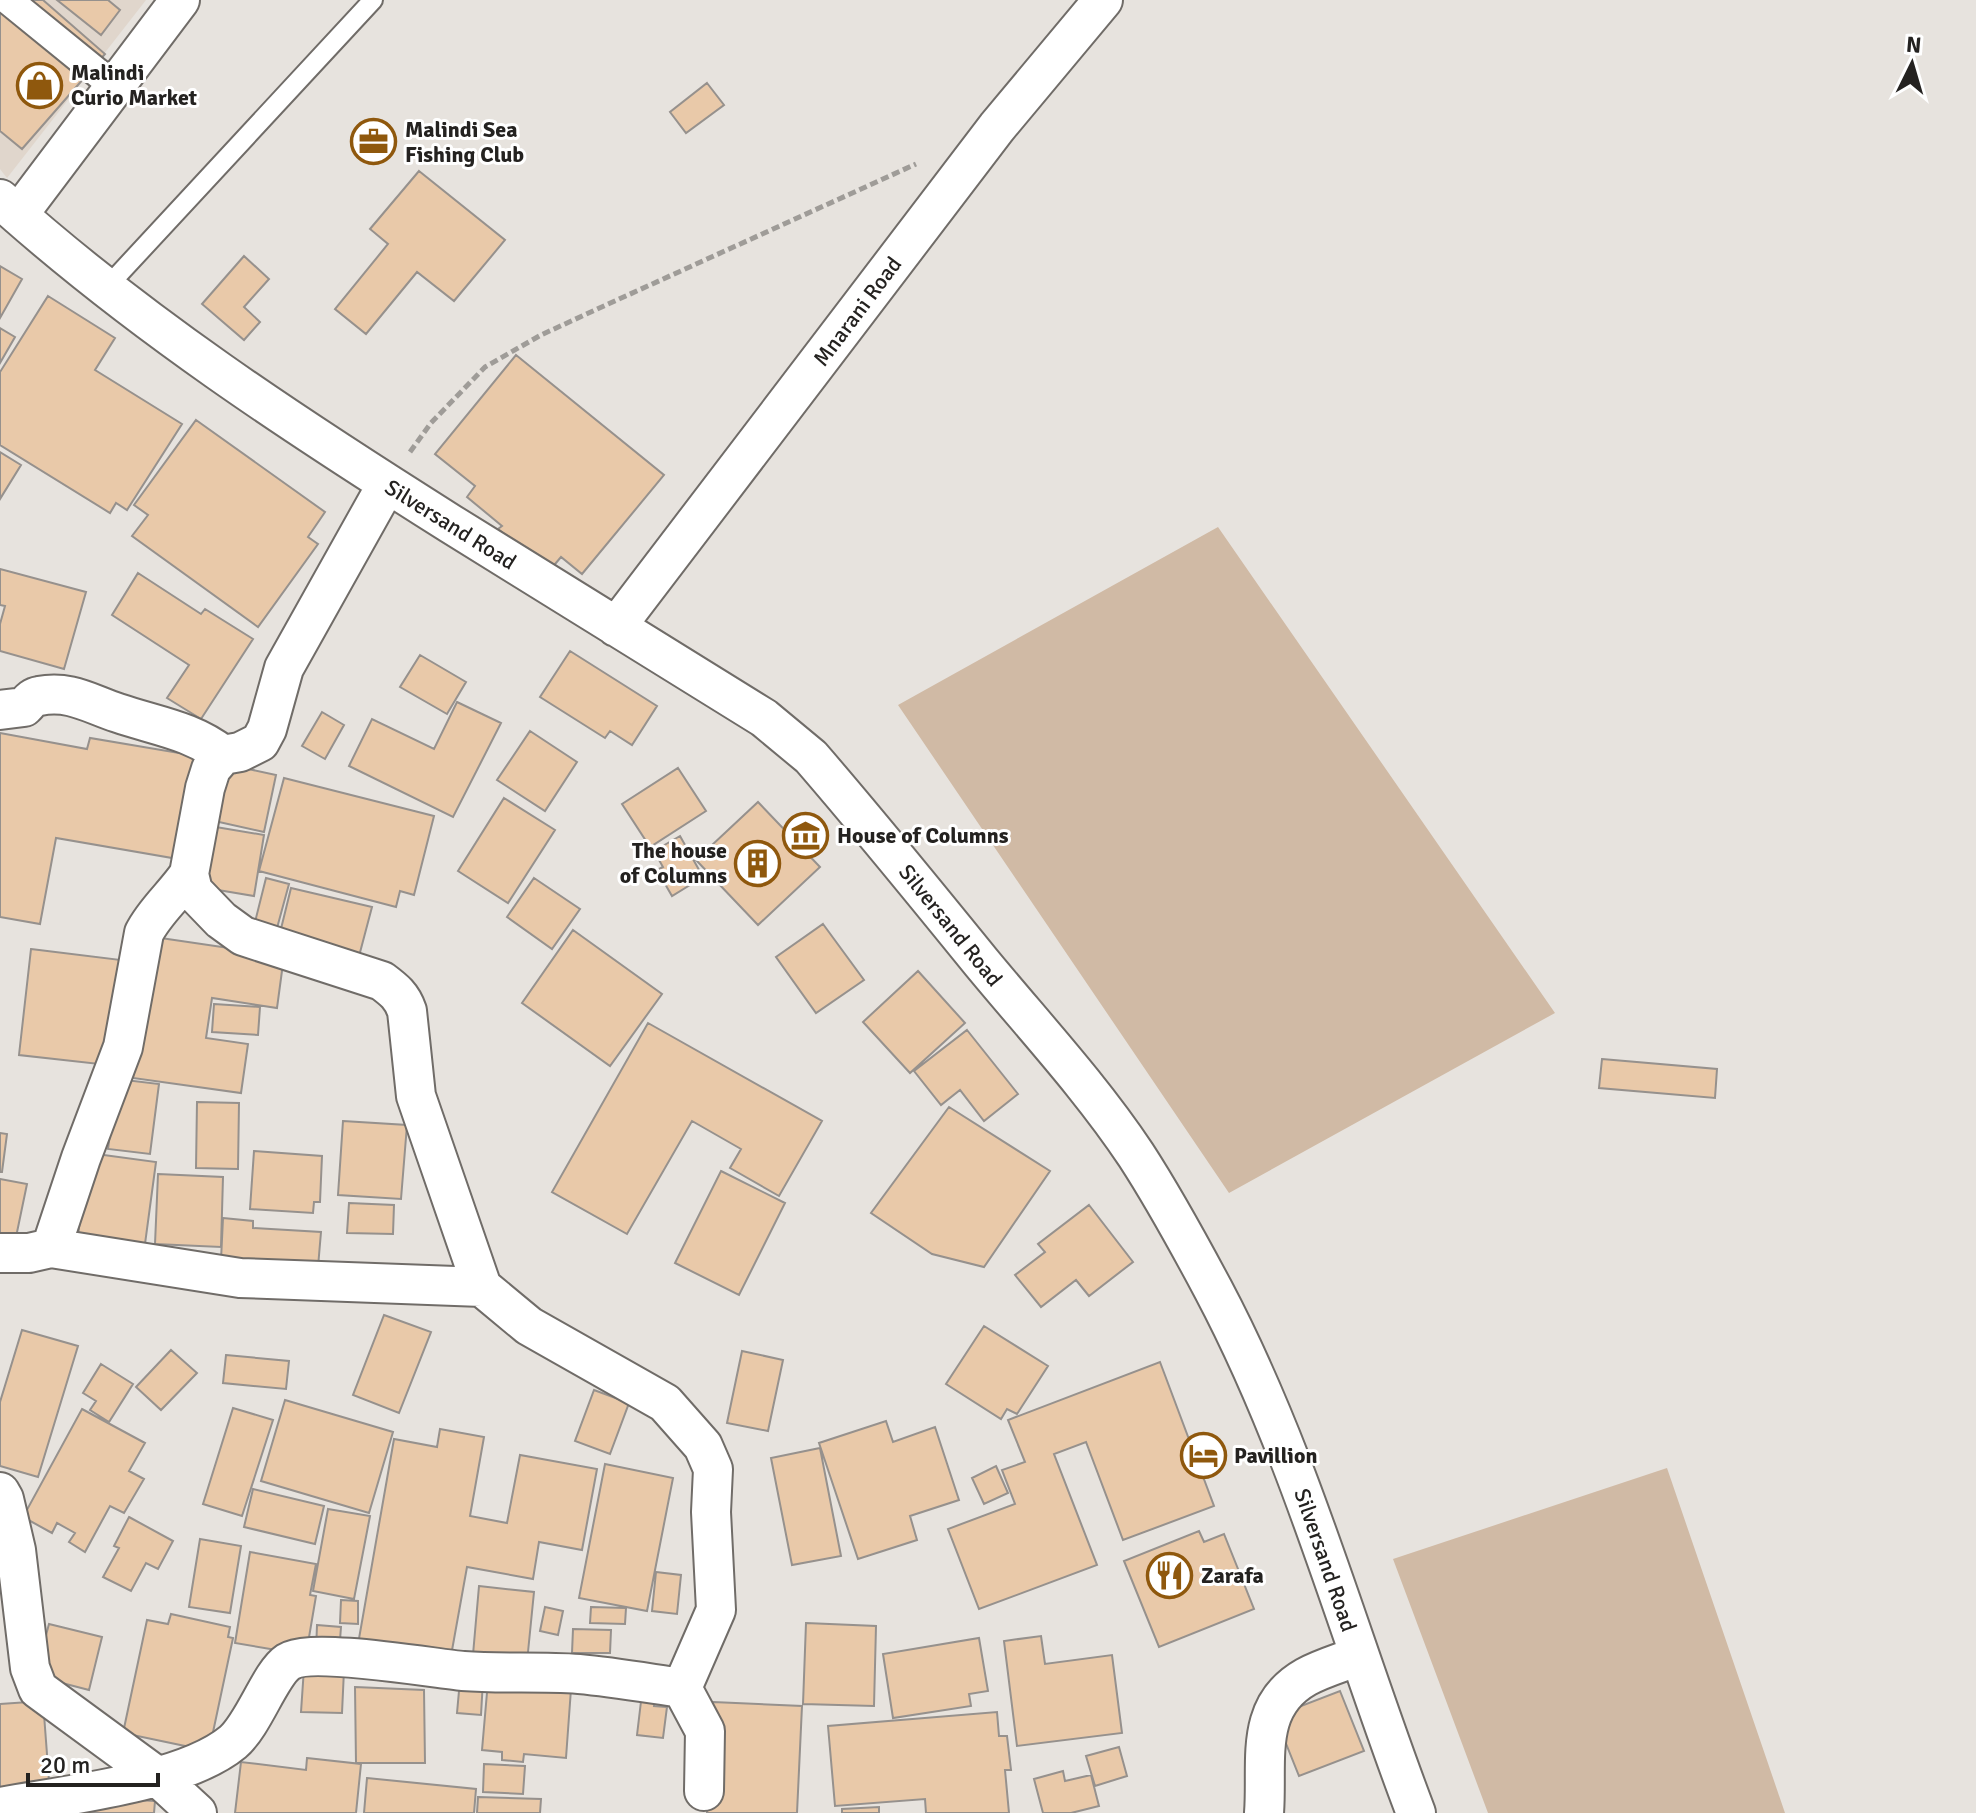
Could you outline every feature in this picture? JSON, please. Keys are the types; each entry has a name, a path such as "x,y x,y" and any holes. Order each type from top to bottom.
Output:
{"street":[{"path":"8,0 115,87"},
{"path":"9,207 115,87 180,0"},
{"name":"Mnarani Road","path":"616,627 997,127 1103,0"},
{"name":"Silversand Road","path":"9,207 106,288 242,390 387,484 764,718 811,757 1090,1092 1135,1155 1179,1228 1247,1358 1300,1484 1358,1656 1416,1813"},
{"path":"51,1248 123,1047 144,933 152,917 174,896 189,874 211,769 223,755 253,748 260,742 267,729 284,668 387,484"},
{"path":"0,710 24,707 32,698 39,696 77,697 113,712 182,731 223,755"},
{"path":"189,874 193,891 221,920 243,936 382,981 396,991 407,1011 416,1096 482,1287 529,1326 665,1403 703,1446 713,1469 711,1512 716,1610 682,1688"},
{"path":"0,1253 29,1253 51,1248 240,1278 482,1287"},
{"path":"0,1492 16,1550 32,1678 38,1689 158,1777 197,1813"},
{"path":"1264,1813 1265,1739 1272,1711 1284,1692 1307,1676 1358,1656"},
{"path":"0,1807 158,1777 214,1756 236,1740 275,1677 288,1662 315,1657 378,1660 463,1671 578,1674 682,1688"},
{"path":"682,1688 705,1731 704,1791"}],"lane":[{"path":"106,288 373,0"}],"path":[{"path":"387,484 431,423 485,367 541,335 924,160"}],"shaded area":[{"name":"Malindi Curio Market","path":"0,0 146,0 7,178 0,169"},
{"path":"1218,527 1555,1013 1229,1193 898,705"},
{"path":"1667,1468 1785,1813 1488,1813 1393,1559"}],"building":[{"name":"Malindi Curio Market","path":"0,0 43,0 105,54 22,149 0,131"},
{"path":"57,0 108,0 120,10 101,35"},
{"path":"707,83 724,105 686,133 670,112"},
{"path":"419,171 505,240 454,301 417,272 366,334 335,309 388,244 370,229"},
{"path":"244,256 269,279 244,307 260,322 244,340 202,304"},
{"path":"0,266 22,279 0,318"},
{"path":"48,296 115,338 95,370 182,424 127,510 116,503 110,513 0,445 0,372"},
{"path":"0,328 15,337 0,363"},
{"path":"516,355 664,475 582,574 561,557 550,570 498,529 502,526 467,497 475,486 435,454"},
{"path":"196,420 325,512 308,537 318,544 258,627 132,536 148,515 134,505"},
{"path":"0,452 21,465 0,499"},
{"path":"0,569 86,592 64,669 0,651 0,624 5,606 0,605"},
{"path":"138,573 201,614 205,609 253,639 201,719 167,698 189,665 112,615"},
{"path":"570,651 657,706 632,745 610,731 605,738 540,697"},
{"path":"420,655 466,682 447,714 400,687"},
{"path":"457,702 501,723 453,817 349,766 372,719 434,749"},
{"path":"322,712 344,725 325,759 302,746"},
{"path":"530,731 577,762 545,811 497,780"},
{"path":"0,733 87,749 90,738 197,756 178,859 56,838 40,924 0,917"},
{"path":"221,763 276,775 264,832 210,820"},
{"path":"678,768 706,811 650,847 622,804"},
{"path":"284,778 434,816 414,895 400,891 396,907 259,871"},
{"path":"504,798 555,830 508,903 458,871"},
{"name":"The house of Columns","path":"758,802 820,867 758,925 696,860"},
{"path":"204,825 264,835 254,896 194,886"},
{"path":"680,836 703,877 672,896 657,870 663,867 654,851"},
{"path":"266,878 289,884 274,939 252,934"},
{"path":"534,878 580,909 552,949 507,917"},
{"path":"291,888 372,907 358,960 278,941"},
{"path":"823,924 864,980 816,1013 776,957"},
{"path":"573,930 662,994 610,1066 522,1003"},
{"path":"154,937 284,956 277,1008 212,998 206,1038 248,1044 241,1093 133,1078"},
{"path":"31,949 121,960 108,1065 19,1055"},
{"path":"918,971 965,1023 910,1073 863,1022"},
{"path":"214,1004 260,1007 258,1035 212,1032"},
{"path":"648,1023 822,1121 779,1196 730,1168 741,1149 692,1121 627,1234 552,1192"},
{"path":"967,1030 1018,1094 984,1121 960,1090 941,1105 914,1071"},
{"path":"1602,1059 1717,1069 1715,1098 1599,1088"},
{"path":"117,1079 159,1084 150,1154 108,1149"},
{"path":"197,1102 239,1103 238,1169 196,1168"},
{"path":"949,1107 1050,1171 984,1267 932,1254 871,1213"},
{"path":"343,1121 407,1125 401,1199 338,1195"},
{"path":"0,1133 7,1134 2,1172 0,1172"},
{"path":"254,1151 322,1156 320,1202 314,1202 313,1213 250,1209"},
{"path":"89,1153 156,1162 145,1244 78,1235"},
{"path":"721,1171 785,1203 739,1295 675,1263"},
{"path":"158,1174 223,1177 221,1247 155,1244"},
{"path":"0,1179 27,1184 16,1237 0,1233"},
{"path":"349,1203 394,1205 393,1234 347,1233"},
{"path":"1089,1205 1133,1262 1089,1296 1076,1280 1041,1307 1015,1275 1045,1252 1038,1244"},
{"path":"223,1218 253,1221 253,1228 321,1232 318,1267 221,1260"},
{"path":"384,1315 431,1332 399,1413 353,1395"},
{"path":"984,1326 1048,1366 1017,1414 1007,1409 1001,1419 946,1384"},
{"path":"22,1330 78,1346 38,1477 0,1466 0,1402"},
{"path":"171,1350 197,1373 161,1410 136,1387"},
{"path":"742,1351 783,1360 768,1431 727,1423"},
{"path":"226,1355 289,1361 286,1389 223,1383"},
{"path":"1160,1362 1214,1506 1123,1540 1086,1442 1054,1454 1097,1565 979,1609 948,1529 1015,1504 1002,1470 1025,1462 1008,1420"},
{"path":"101,1364 133,1384 109,1422 90,1410 96,1401 83,1393"},
{"path":"594,1390 629,1403 610,1454 575,1441"},
{"path":"285,1400 393,1432 369,1513 261,1481"},
{"path":"233,1408 273,1420 242,1516 203,1504"},
{"path":"82,1409 145,1443 129,1471 144,1479 124,1513 110,1506 85,1552 69,1542 75,1533 57,1523 52,1533 23,1517"},
{"path":"886,1421 893,1442 935,1427 959,1500 910,1516 917,1540 858,1559 819,1443"},
{"path":"440,1429 484,1437 470,1516 507,1523 520,1455 597,1469 582,1550 539,1542 533,1579 467,1567 449,1667 357,1650 394,1439 437,1447"},
{"path":"820,1448 841,1556 792,1565 771,1458"},
{"path":"605,1464 673,1478 647,1611 579,1598"},
{"path":"996,1466 1008,1493 984,1504 972,1478"},
{"path":"253,1489 324,1506 315,1544 244,1527"},
{"path":"328,1509 370,1516 354,1599 313,1591"},
{"path":"129,1517 173,1541 158,1569 146,1563 131,1591 103,1577 119,1548 114,1546"},
{"path":"1199,1531 1204,1542 1224,1534 1254,1609 1159,1647 1124,1561"},
{"path":"200,1539 241,1546 230,1613 189,1607"},
{"path":"250,1552 316,1564 310,1595 316,1596 306,1655 235,1643"},
{"path":"656,1572 681,1575 677,1614 652,1611"},
{"path":"479,1586 534,1592 526,1672 472,1666"},
{"path":"341,1600 358,1601 358,1624 340,1623"},
{"path":"545,1607 563,1611 558,1635 540,1631"},
{"path":"591,1607 626,1608 625,1624 590,1623"},
{"path":"171,1614 230,1627 228,1637 233,1638 209,1751 123,1733 147,1620 168,1624"},
{"path":"806,1623 876,1626 874,1706 803,1704"},
{"path":"49,1624 102,1637 89,1690 35,1676"},
{"path":"317,1625 341,1627 339,1653 316,1652"},
{"path":"573,1629 611,1630 610,1653 572,1653"},
{"path":"1041,1636 1045,1664 1112,1655 1122,1733 1017,1746 1004,1641"},
{"path":"979,1638 988,1691 969,1694 971,1706 893,1718 883,1654"},
{"path":"304,1668 344,1670 342,1713 301,1712"},
{"path":"460,1680 483,1680 481,1715 457,1713"},
{"path":"488,1681 571,1689 566,1758 524,1754 523,1762 502,1760 502,1752 482,1750"},
{"path":"355,1687 424,1690 425,1763 356,1763"},
{"path":"1340,1691 1364,1751 1299,1776 1275,1716"},
{"path":"642,1693 655,1694 654,1706 667,1707 663,1738 637,1735"},
{"path":"43,1701 50,1794 0,1797 0,1704"},
{"path":"713,1702 802,1706 797,1813 707,1813"},
{"path":"997,1712 999,1736 1007,1736 1011,1770 1005,1770 1009,1813 926,1813 925,1799 835,1806 828,1726"},
{"path":"1119,1747 1127,1776 1095,1786 1086,1756"},
{"path":"307,1758 361,1764 356,1813 235,1813 241,1762 306,1770"},
{"path":"484,1764 525,1766 523,1794 483,1792"},
{"path":"1063,1771 1065,1781 1091,1775 1099,1806 1071,1813 1043,1813 1034,1779"},
{"path":"367,1778 476,1789 474,1813 364,1813"},
{"path":"67,1796 155,1801 154,1813 66,1813"},
{"path":"478,1797 541,1799 540,1813 477,1813"},
{"path":"879,1807 879,1813 842,1813 842,1809"}],"place":[{"name":"Malindi Curio Market","path":"40,85"},
{"name":"Malindi Sea Fishing Club","path":"374,142"},
{"name":"House of Columns","path":"806,835"},
{"name":"The house of Columns","path":"758,863"},
{"name":"Pavillion","path":"1203,1455"},
{"name":"Zarafa","path":"1170,1575"}]}
